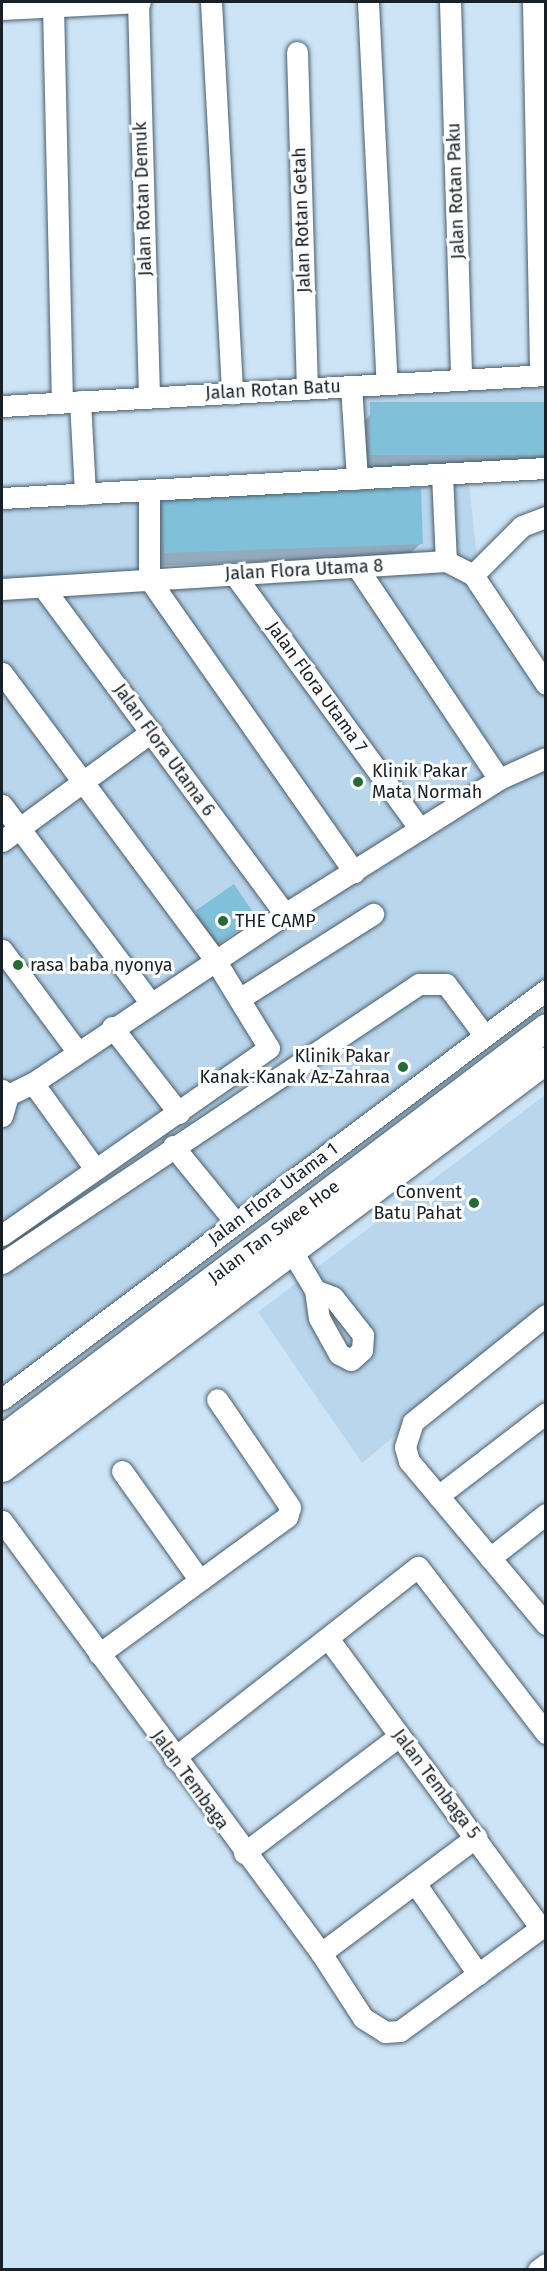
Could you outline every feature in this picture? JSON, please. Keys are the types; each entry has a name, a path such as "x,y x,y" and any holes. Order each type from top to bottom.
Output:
{"main road":[{"name":"Jalan Tan Swee Hoe","path":"2,1438 546,1027"},
{"name":"Jalan Tan Swee Hoe","path":"2,1468 546,1060"}],"street":[{"path":"2,9 139,2"},
{"name":"Jalan Rotan Demuk","path":"139,2 149,397"},
{"path":"211,2 232,393"},
{"path":"368,2 387,384"},
{"name":"Jalan Rotan Paku","path":"450,2 461,380"},
{"path":"533,2 543,375"},
{"path":"53,6 71,402 86,494"},
{"name":"Jalan Rotan Getah","path":"297,52 307,388"},
{"name":"Jalan Rotan Batu","path":"2,406 543,375"},
{"path":"351,386 357,479"},
{"path":"2,498 546,468"},
{"path":"441,474 446,561 473,575 546,684"},
{"path":"149,490 149,579 354,872"},
{"path":"473,575 522,526 546,517"},
{"name":"Jalan Flora Utama 8","path":"2,589 446,561"},
{"path":"357,567 499,779"},
{"name":"Jalan Flora Utama 7","path":"234,574 420,829"},
{"name":"Jalan Flora Utama 6","path":"43,586 285,914"},
{"path":"2,673 84,778 215,960 268,1050 2,1234"},
{"path":"2,841 84,778 151,732"},
{"path":"2,1116 5,1093 33,1083 150,1002 499,779 546,758"},
{"path":"2,805 150,1002"},
{"path":"239,999 373,914"},
{"path":"2,950 77,1051"},
{"path":"2,1263 173,1146 419,984 446,984 484,1035"},
{"name":"Jalan Flora Utama 1","path":"2,1398 546,990"},
{"path":"112,1027 179,1113"},
{"path":"33,1083 95,1169"},
{"path":"173,1146 236,1222"},
{"path":"291,1250 315,1290"},
{"path":"546,1315 413,1422 405,1447 409,1461 546,1624"},
{"path":"99,1654 198,1578 284,1522 290,1507 217,1400"},
{"path":"438,1496 546,1413"},
{"path":"122,1470 198,1578"},
{"path":"490,1558 546,1514"},
{"name":"Jalan Tembaga","path":"2,1521 244,1853 321,1953 363,2018 385,2032 406,2027 478,1974"},
{"path":"174,1758 330,1641 420,1568 546,1733"},
{"name":"Jalan Tembaga 5","path":"330,1641 543,1926"},
{"path":"244,1853 399,1736"},
{"path":"321,1953 476,1837"},
{"path":"415,1883 478,1974 543,1926"},
{"path":"538,2270 546,2264"}],"shaded area":[{"path":"357,384 545,384 545,468 357,468"},
{"path":"468,474 478,568 545,671 545,1023 2,1431 2,502"},
{"name":"Convent Batu Pahat","path":"545,1095 545,1311 362,1463 258,1312"}],"building":[{"path":"370,402 546,402 546,455 370,455"},
{"path":"421,488 423,544 164,553 162,497"},
{"name":"THE CAMP","path":"234,884 253,912 252,921 218,943 195,911"}],"place":[{"name":"Klinik Pakar Mata Normah","path":"358,782"},
{"name":"THE CAMP","path":"223,921"},
{"name":"rasa baba nyonya","path":"18,965"},
{"name":"Klinik Pakar Kanak-Kanak Az-Zahraa","path":"403,1067"},
{"name":"Convent Batu Pahat","path":"474,1203"}]}
